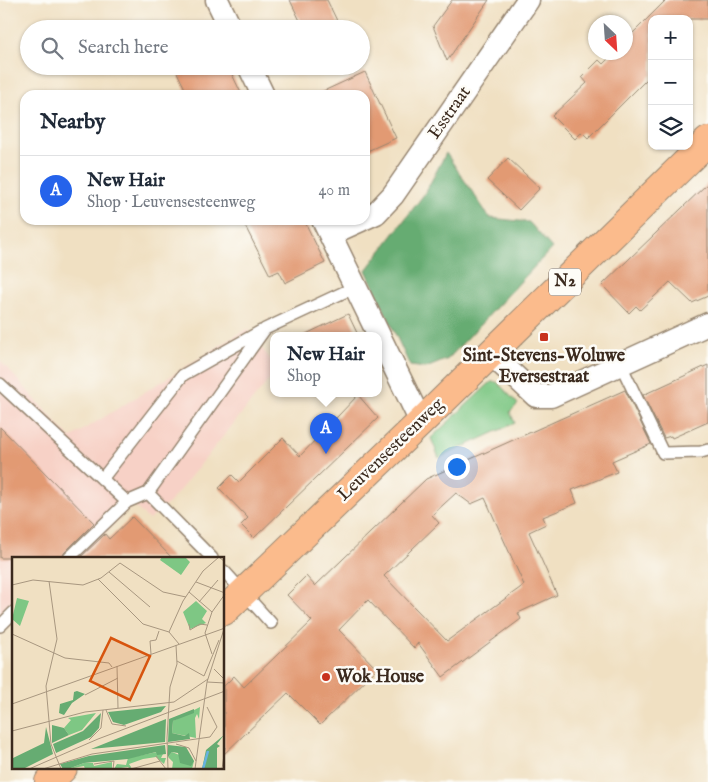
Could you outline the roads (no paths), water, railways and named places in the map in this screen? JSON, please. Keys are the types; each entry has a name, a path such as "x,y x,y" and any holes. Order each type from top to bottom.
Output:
{"main road":[{"name":"Leuvensesteenweg","path":"225,610 491,354 708,140"},
{"path":"49,782 61,770"}],"street":[{"path":"217,0 227,20"},
{"name":"Esstraat","path":"370,216 376,213 393,195 528,0"},
{"path":"253,75 261,90"},
{"path":"326,227 377,332"},
{"path":"491,354 536,396 551,396 708,324"},
{"path":"382,342 421,422"}],"lane":[{"path":"102,479 183,375 265,329 355,287"},
{"path":"70,557 127,502 148,494 265,329"},
{"path":"620,363 663,453 701,452 708,450"},
{"path":"0,385 127,502"},
{"path":"148,494 211,557"},
{"path":"225,572 270,623"},
{"path":"0,626 12,614"}],"place":[{"name":"Sint-Stevens-Woluwe Eversestraat","path":"544,337"},
{"name":"New Hair","path":"326,454"},
{"name":"Wok House","path":"326,677"}]}
